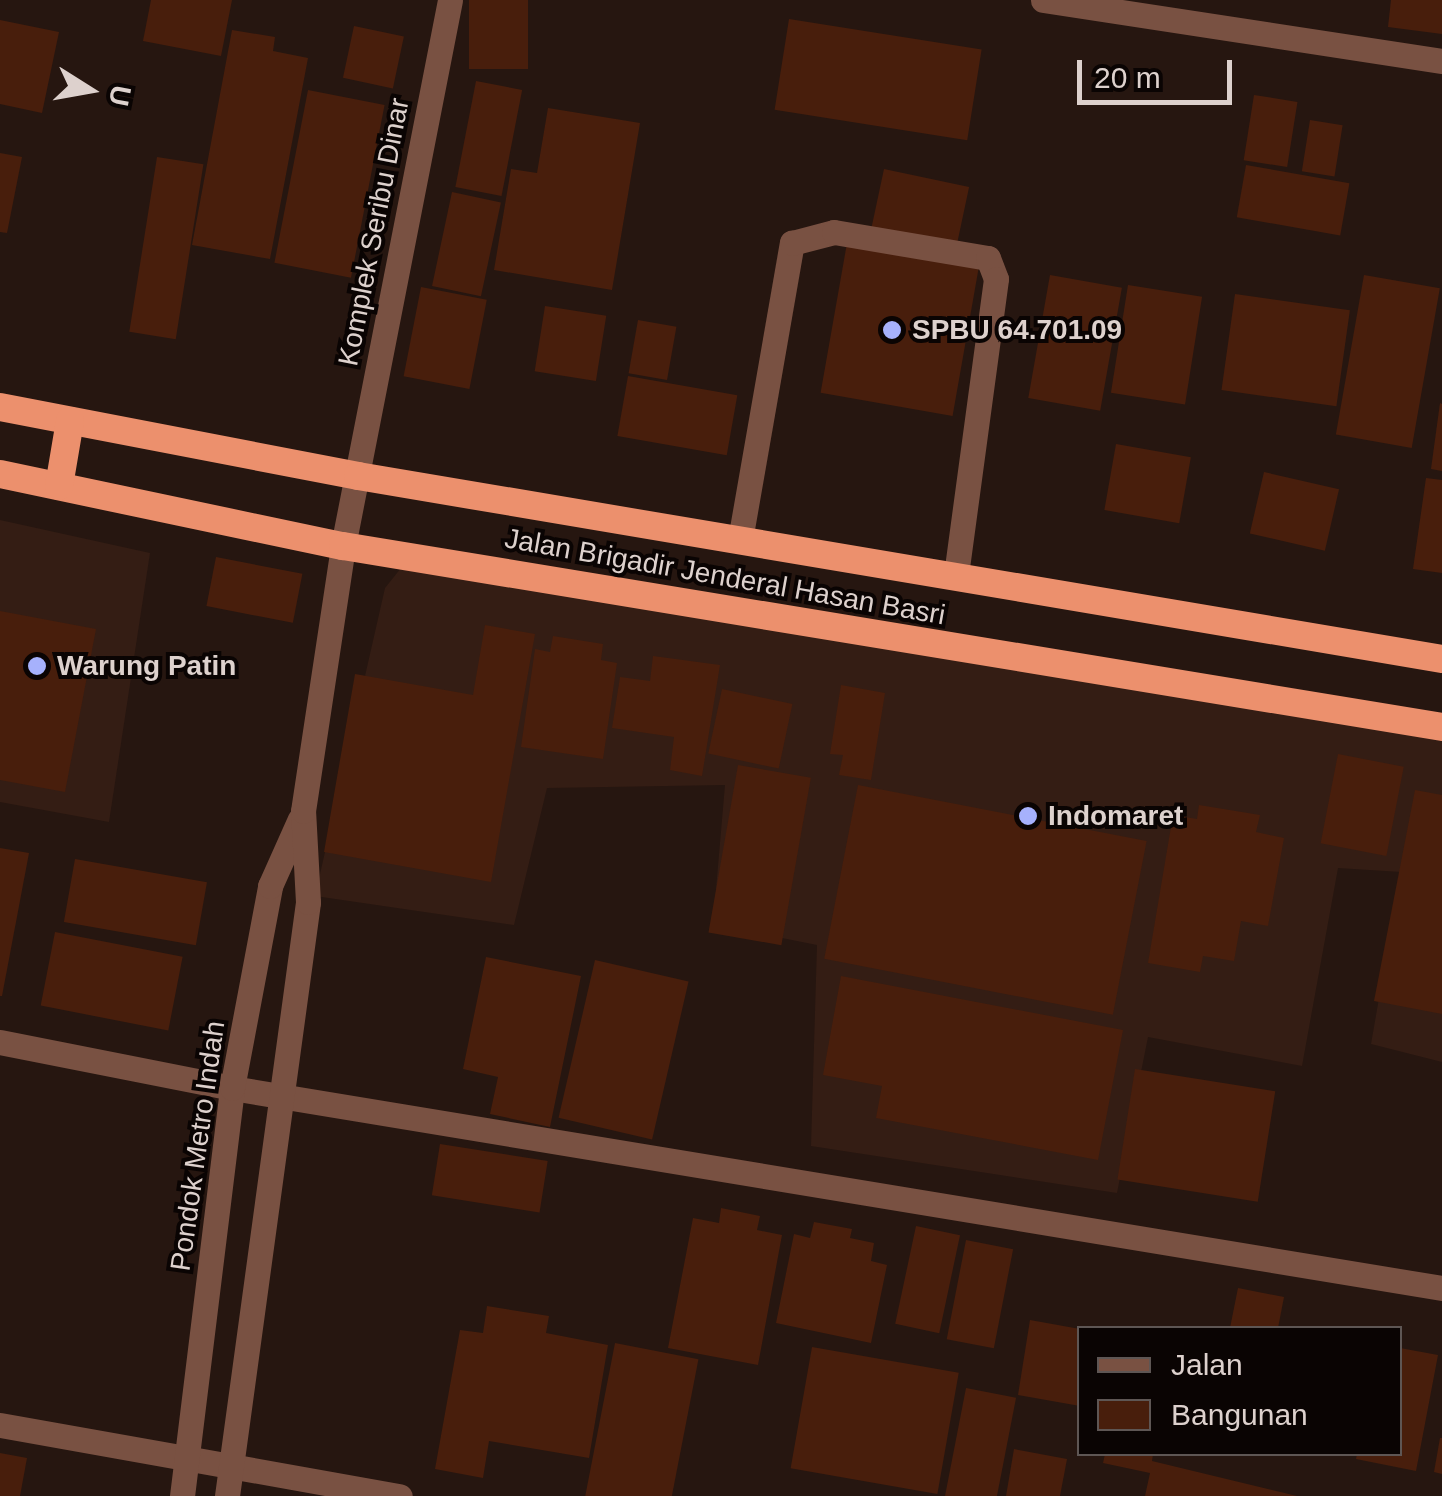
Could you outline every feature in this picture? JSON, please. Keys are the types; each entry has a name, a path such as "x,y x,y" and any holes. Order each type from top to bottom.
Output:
{"highway":[{"name":"Jalan Brigadir Jenderal Hasan Basri","path":"0,407 358,476 1442,659"},
{"path":"60,486 70,420"},
{"name":"Jalan Brigadir Jenderal Hasan Basri","path":"0,474 343,546 1442,727"}],"street":[{"name":"Komplek Seribu Dinar","path":"343,546 450,0"},
{"path":"1043,0 1442,61"},
{"path":"740,540 792,243 834,232 988,258 996,279 956,575"},
{"name":"Pondok Metro Indah","path":"227,1496 278,1093 308,902 303,812 343,546"},
{"name":"Pondok Metro Indah","path":"182,1496 190,1463 232,1088 270,886 303,812"},
{"path":"0,1042 232,1088 1442,1288"},
{"path":"0,1425 190,1463 400,1496"}],"shaded area":[{"path":"0,520 150,553 109,822 0,802"},
{"path":"409,558 1442,741 1442,1062 1371,1044 1401,872 1338,868 1302,1066 1148,1037 1117,1193 811,1146 817,945 713,924 725,785 547,788 514,925 315,896 385,588"}],"building":[{"path":"151,0 232,0 221,56 143,41"},
{"path":"469,0 528,0 528,69 469,69"},
{"path":"1391,0 1442,0 1442,34 1388,27"},
{"path":"789,19 982,50 967,140 775,110"},
{"path":"0,20 59,32 42,113 0,104"},
{"path":"354,26 404,37 393,88 343,78"},
{"path":"232,30 275,37 273,51 308,58 270,259 192,245"},
{"path":"476,81 522,90 502,196 455,187"},
{"path":"308,90 385,105 351,278 274,263"},
{"path":"1254,95 1297,102 1287,167 1244,160"},
{"path":"548,108 640,123 612,290 494,270 511,169 537,173"},
{"path":"1310,120 1343,125 1334,177 1302,171"},
{"path":"0,153 22,157 7,233 0,232"},
{"path":"157,157 203,164 176,339 129,332"},
{"path":"1246,165 1349,183 1340,235 1237,217"},
{"path":"884,169 969,187 956,249 871,231"},
{"path":"452,192 501,202 481,296 432,286"},
{"path":"847,243 979,266 953,416 821,393"},
{"path":"1050,275 1122,288 1100,411 1028,398"},
{"path":"1364,275 1440,288 1412,448 1336,435"},
{"path":"1128,285 1202,297 1185,404 1111,393"},
{"path":"421,287 487,300 469,389 404,376"},
{"path":"1235,294 1350,310 1336,406 1222,390"},
{"path":"545,306 606,316 596,381 535,371"},
{"path":"638,320 676,327 667,380 629,373"},
{"path":"628,376 737,395 727,455 617,436"},
{"path":"1442,404 1442,471 1431,469"},
{"path":"1116,444 1191,457 1179,523 1104,510"},
{"path":"1264,472 1339,489 1325,551 1250,533"},
{"path":"1426,478 1442,480 1442,573 1413,569"},
{"path":"216,557 302,574 293,623 206,606"},
{"path":"0,611 96,629 65,792 0,780"},
{"path":"485,625 535,634 491,882 324,852 355,674 473,695"},
{"path":"553,636 603,644 601,660 617,663 603,759 521,747 535,649 550,652"},
{"path":"653,656 720,665 702,776 670,770 674,737 612,728 620,677 650,681"},
{"path":"841,685 885,693 871,780 839,775 843,755 830,754"},
{"path":"722,689 792,704 779,769 708,754"},
{"path":"1338,754 1404,767 1386,856 1321,843"},
{"path":"738,765 811,778 781,945 708,932"},
{"path":"858,785 1147,841 1113,1015 824,959"},
{"path":"1415,790 1442,795 1442,1014 1374,1001"},
{"path":"1199,805 1260,815 1256,832 1284,838 1268,926 1241,921 1234,961 1203,956 1200,972 1148,963 1173,815 1197,819"},
{"path":"0,848 29,853 2,996 0,996"},
{"path":"75,859 207,882 196,945 64,922"},
{"path":"55,932 183,957 168,1030 41,1006"},
{"path":"486,957 581,976 550,1127 490,1114 498,1077 463,1069"},
{"path":"595,960 689,982 652,1139 559,1118"},
{"path":"841,976 1123,1030 1098,1160 876,1118 882,1086 823,1075"},
{"path":"1135,1069 1275,1091 1258,1202 1117,1180"},
{"path":"440,1144 548,1161 540,1212 432,1195"},
{"path":"721,1208 760,1216 757,1230 782,1235 758,1365 668,1348 693,1218 719,1223"},
{"path":"814,1222 852,1229 850,1238 874,1243 871,1261 887,1265 871,1343 776,1323 794,1234 810,1238"},
{"path":"916,1226 960,1235 939,1333 895,1324"},
{"path":"966,1240 1013,1249 994,1348 947,1339"},
{"path":"1238,1288 1284,1297 1278,1326 1230,1326"},
{"path":"487,1306 549,1316 546,1333 608,1345 589,1458 489,1441 483,1478 435,1469 460,1330 483,1333"},
{"path":"1030,1320 1077,1328 1077,1405 1018,1395"},
{"path":"615,1343 698,1359 672,1496 585,1496"},
{"path":"812,1347 959,1373 937,1494 791,1468"},
{"path":"1402,1348 1438,1355 1416,1471 1356,1459 1402,1456"},
{"path":"966,1388 1016,1398 997,1496 945,1496"},
{"path":"1442,1438 1442,1474 1434,1472"},
{"path":"1014,1449 1067,1459 1060,1496 1006,1496"},
{"path":"0,1453 27,1458 20,1496 0,1496"},
{"path":"1105,1456 1153,1456 1152,1461 1297,1496 1145,1496 1150,1473 1103,1463"}],"place":[{"name":"SPBU 64.701.09","path":"892,330"},
{"name":"Warung Patin","path":"37,666"},
{"name":"Indomaret","path":"1028,816"}]}
